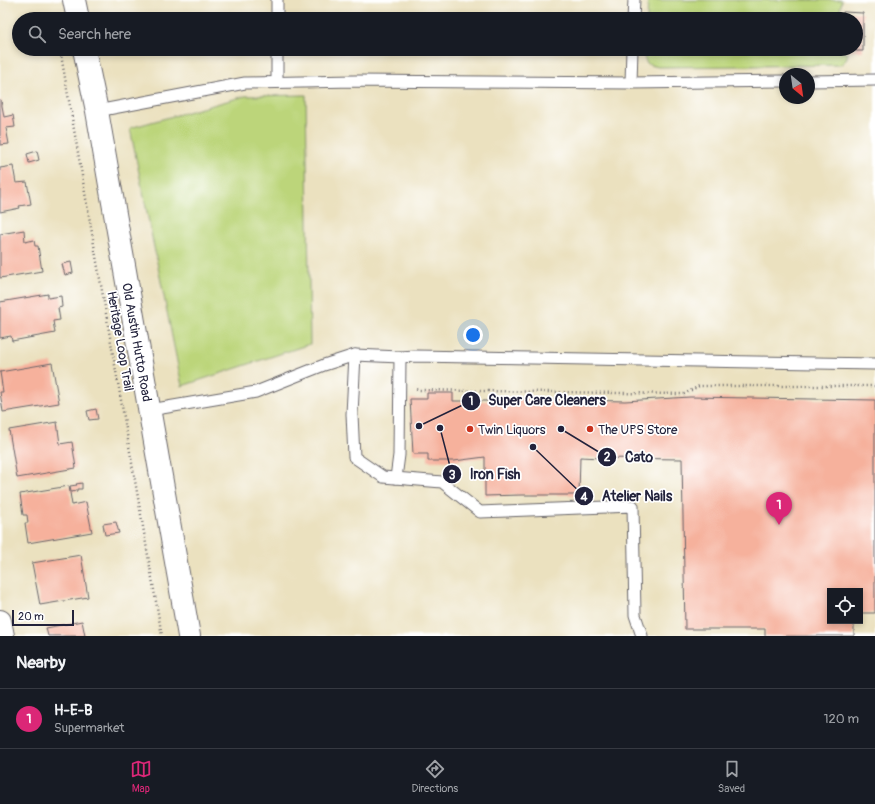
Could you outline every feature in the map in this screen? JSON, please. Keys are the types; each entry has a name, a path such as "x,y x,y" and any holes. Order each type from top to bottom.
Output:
{"street":[{"path":"74,0 77,12"},
{"name":"Old Austin Hutto Road","path":"85,56 97,111 189,636"},
{"path":"0,621 2,636"}],"lane":[{"path":"277,0 277,12"},
{"path":"633,12 634,0"},
{"path":"277,56 277,82"},
{"path":"631,83 632,56"},
{"path":"815,81 875,80"},
{"path":"97,111 245,83 363,81 631,83 779,81"},
{"path":"150,410 256,392 324,365 355,355 400,357 422,356 875,364"},
{"path":"355,355 352,414 354,457 383,477 442,482 480,512 633,506 635,615 642,636"},
{"path":"396,478 399,455 400,357"}],"path":[{"name":"Heritage Loop Trail","path":"61,56 162,636"},
{"path":"412,385 418,390 684,394 699,386 875,386"}],"green space":[{"path":"648,0 842,0 840,12 647,12"},
{"path":"847,56 846,60 840,65 658,67 647,64 644,57"},
{"path":"306,95 310,344 182,386 130,128 245,96"}],"building":[{"path":"0,100 4,117 13,115 15,127 6,128 9,144 0,145"},
{"path":"37,151 39,160 29,163 27,154"},
{"path":"13,166 16,183 27,182 31,204 0,212 0,168"},
{"path":"24,230 25,242 34,240 35,246 38,246 42,271 0,278 0,234"},
{"path":"71,262 73,273 65,275 62,264"},
{"path":"48,294 48,298 61,296 62,307 58,308 60,320 53,321 55,333 12,341 11,336 0,338 0,302"},
{"path":"52,363 59,403 3,412 0,392 3,392 0,372"},
{"path":"427,393 453,393 453,401 510,401 510,399 523,399 625,401 690,397 875,400 875,613 863,613 863,588 827,588 827,624 854,624 854,636 765,636 765,629 685,629 682,459 580,457 579,495 485,496 485,457 454,461 428,461 428,454 413,454 410,399 427,399"},
{"path":"96,409 98,419 89,420 87,411"},
{"path":"57,422 60,444 72,442 76,468 17,478 9,430"},
{"path":"82,483 82,489 77,489 77,491 71,492 70,486"},
{"path":"69,486 72,505 86,502 92,532 28,543 25,523 28,523 27,515 23,515 20,494"},
{"path":"116,522 119,533 105,535 103,524"},
{"path":"81,555 88,597 40,605 32,563"},
{"path":"82,621 85,636 48,636 46,628"}],"place":[{"name":"Super Care Cleaners","path":"419,426"},
{"name":"Iron Fish","path":"440,428"},
{"name":"Twin Liquors","path":"470,429"},
{"name":"Cato","path":"561,429"},
{"name":"The UPS Store","path":"590,429"},
{"name":"Atelier Nails","path":"533,447"},
{"name":"H-E-B","path":"779,525"}]}
